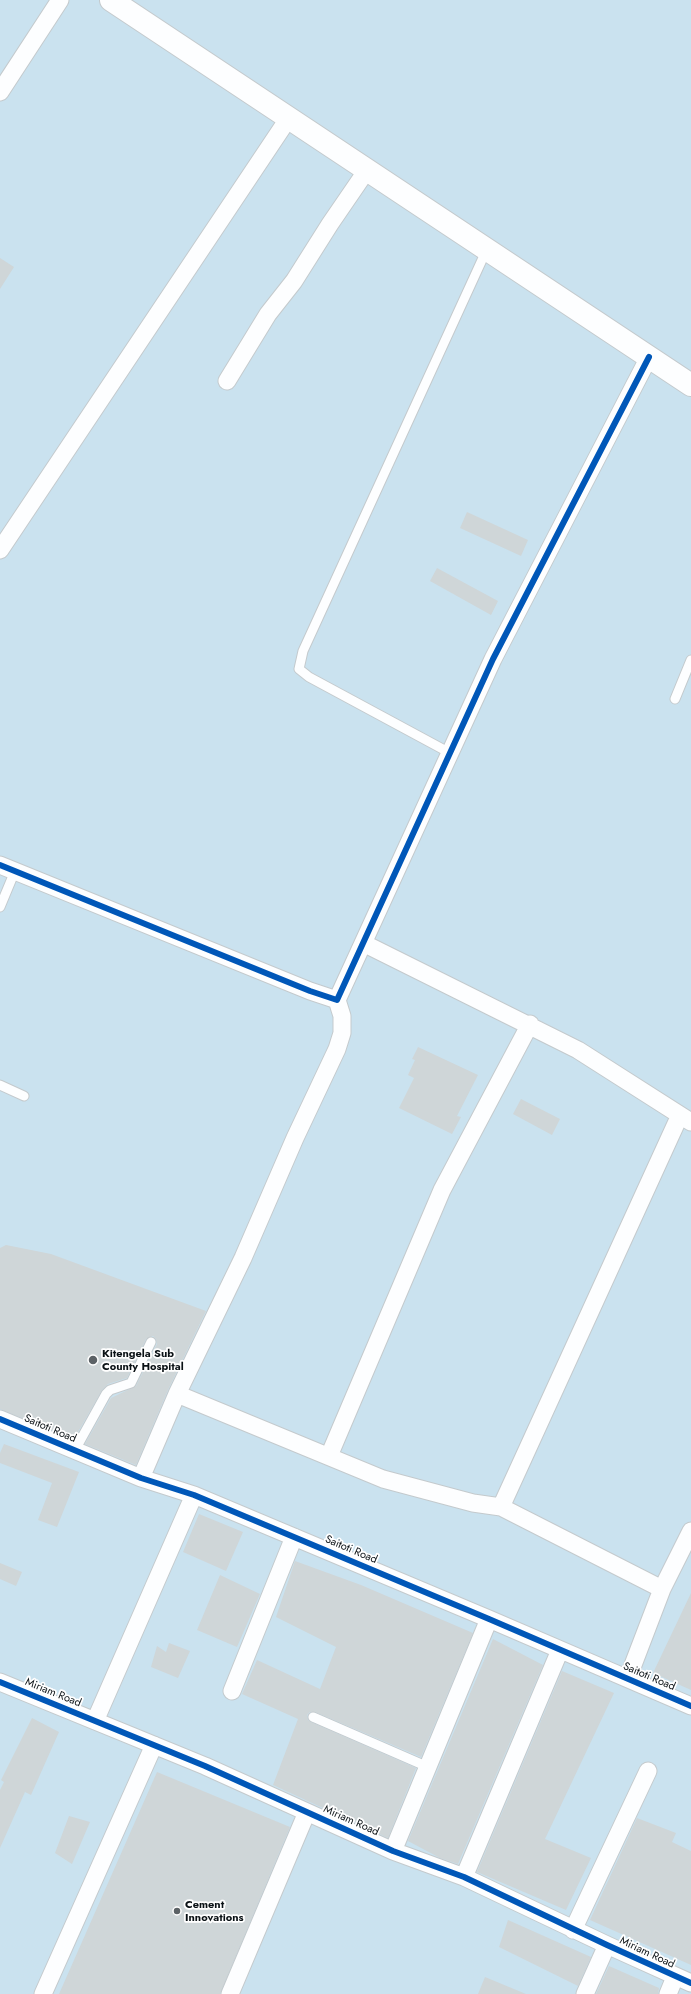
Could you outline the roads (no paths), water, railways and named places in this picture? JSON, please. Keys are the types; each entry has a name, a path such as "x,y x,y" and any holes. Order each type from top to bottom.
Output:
{"street":[{"path":"0,92 60,0"},
{"path":"111,0 691,385"},
{"path":"0,550 288,118"},
{"path":"227,381 268,314 294,281 330,224 367,170"},
{"path":"141,1478 177,1394 243,1258 295,1138 337,1049 342,1027 342,1016 337,1000 493,659 649,357"},
{"path":"7,868 310,991 337,1000"},
{"path":"363,943 530,1024 578,1050 686,1119 501,1508"},
{"path":"329,1456 442,1190 530,1024"},
{"path":"177,1394 383,1479 473,1503 501,1508 662,1589"},
{"name":"Saitoti Road","path":"0,1419 141,1478 194,1495 490,1618 560,1650 691,1706"},
{"path":"95,1721 194,1495"},
{"path":"628,1678 662,1589 691,1531"},
{"path":"232,1691 294,1537"},
{"path":"393,1851 490,1618"},
{"path":"464,1877 560,1650"},
{"name":"Miriam Road","path":"0,1682 154,1745 393,1851 464,1877 573,1930 691,1983"},
{"path":"43,1994 154,1745"},
{"path":"573,1930 648,1771"},
{"path":"230,1994 307,1812"},
{"path":"585,1994 607,1945"},
{"path":"668,1994 675,1977"}],"lane":[{"path":"450,752 309,677 299,670 303,651 486,249"},
{"path":"675,699 691,660"},
{"path":"0,907 7,868"},
{"path":"0,1085 24,1096"},
{"path":"75,1450 106,1394 110,1390 131,1383 151,1342"},
{"path":"313,1717 428,1767"}],"place":[{"name":"Kitengela Sub County Hospital","path":"93,1360"},
{"name":"Cement Innovations","path":"177,1911"}]}
